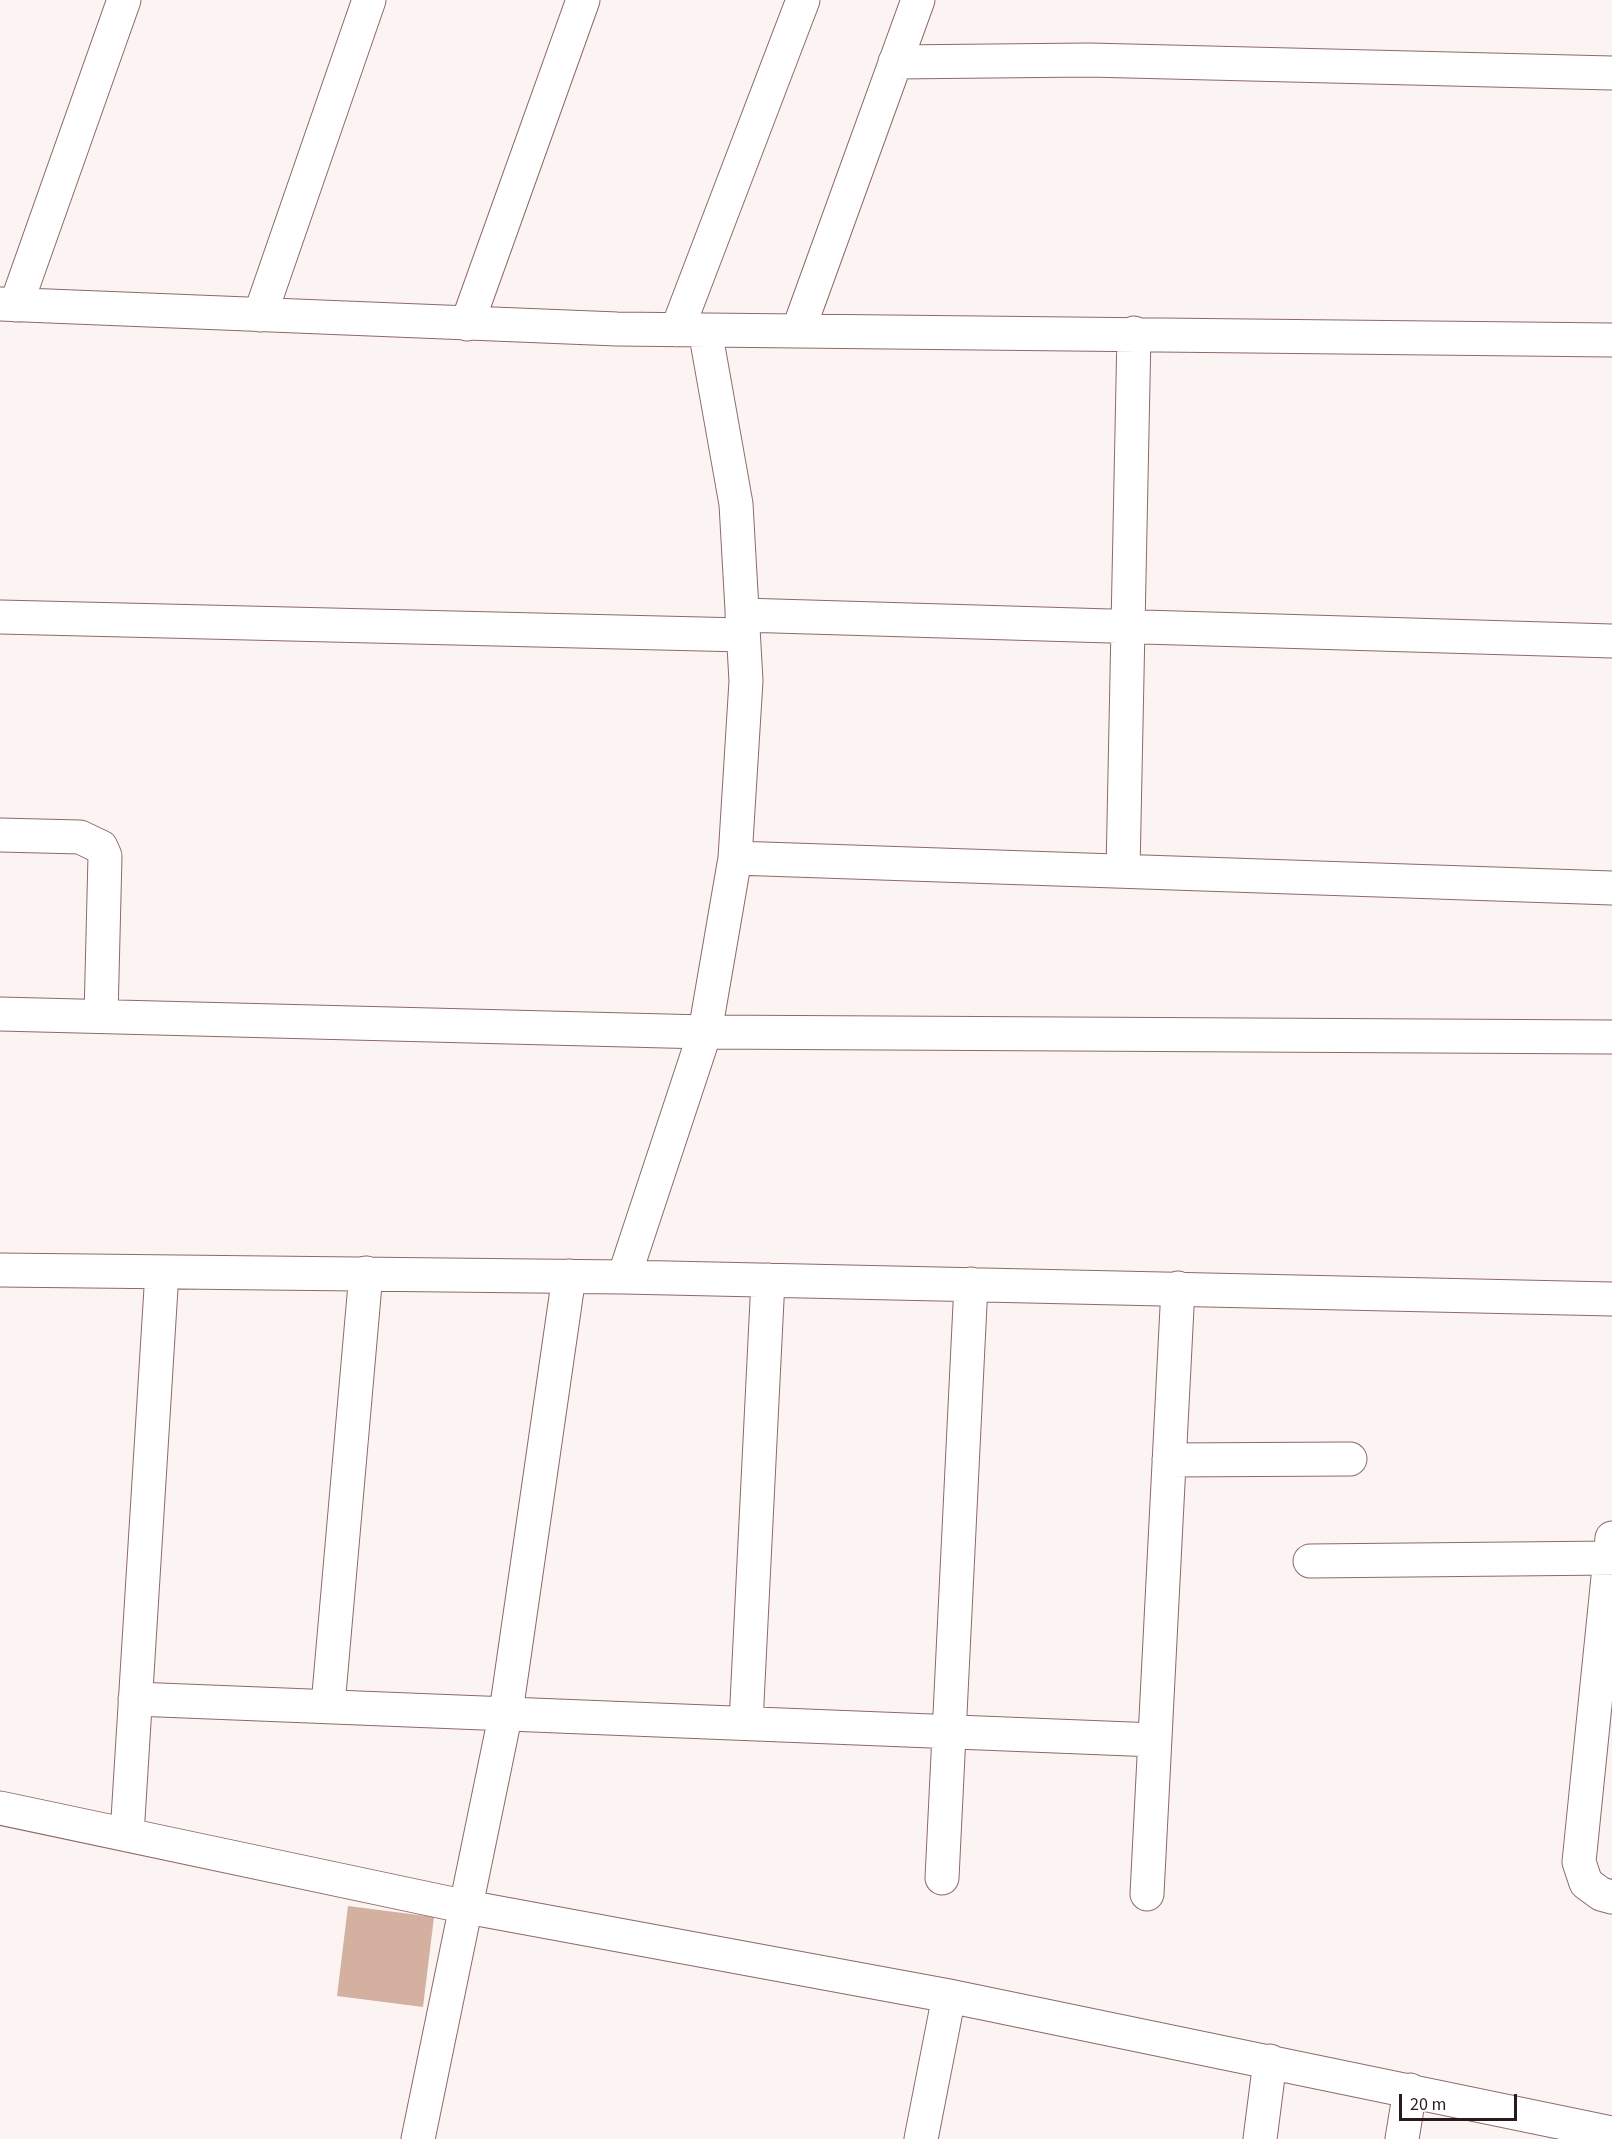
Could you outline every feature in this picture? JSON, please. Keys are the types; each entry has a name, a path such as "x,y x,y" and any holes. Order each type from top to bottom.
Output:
{"street":[{"path":"124,0 8,305 468,324 691,330 1134,333 1612,340"},
{"path":"260,315 369,0"},
{"path":"468,324 583,0"},
{"path":"624,1277 705,1032 735,858 746,681 736,504 691,330 803,0"},
{"path":"798,331 918,0"},
{"path":"895,62 1089,60 1612,73"},
{"path":"1123,871 1134,333"},
{"path":"0,617 743,625 1127,626 1612,641"},
{"path":"0,835 80,837 101,847 105,856 101,1016"},
{"path":"735,858 1612,888"},
{"path":"0,1014 705,1032 1612,1037"},
{"path":"0,1270 569,1276 1612,1299"},
{"path":"127,1835 162,1272"},
{"path":"328,1705 366,1273"},
{"path":"418,2139 506,1712 569,1276"},
{"path":"746,1723 768,1280"},
{"path":"942,1878 971,1284"},
{"path":"1147,1894 1179,1288"},
{"path":"1169,1460 1350,1459"},
{"path":"1310,1561 1611,1551 1579,1862 1586,1883 1612,1897"},
{"path":"135,1699 506,1712 1155,1740"},
{"path":"0,1808 467,1906 949,1996 1612,2133"},
{"path":"921,2139 949,1996"},
{"path":"1260,2139 1270,2061"},
{"path":"1402,2139 1410,2090"}],"building":[{"path":"348,1906 434,1917 423,2007 337,1996"}]}
